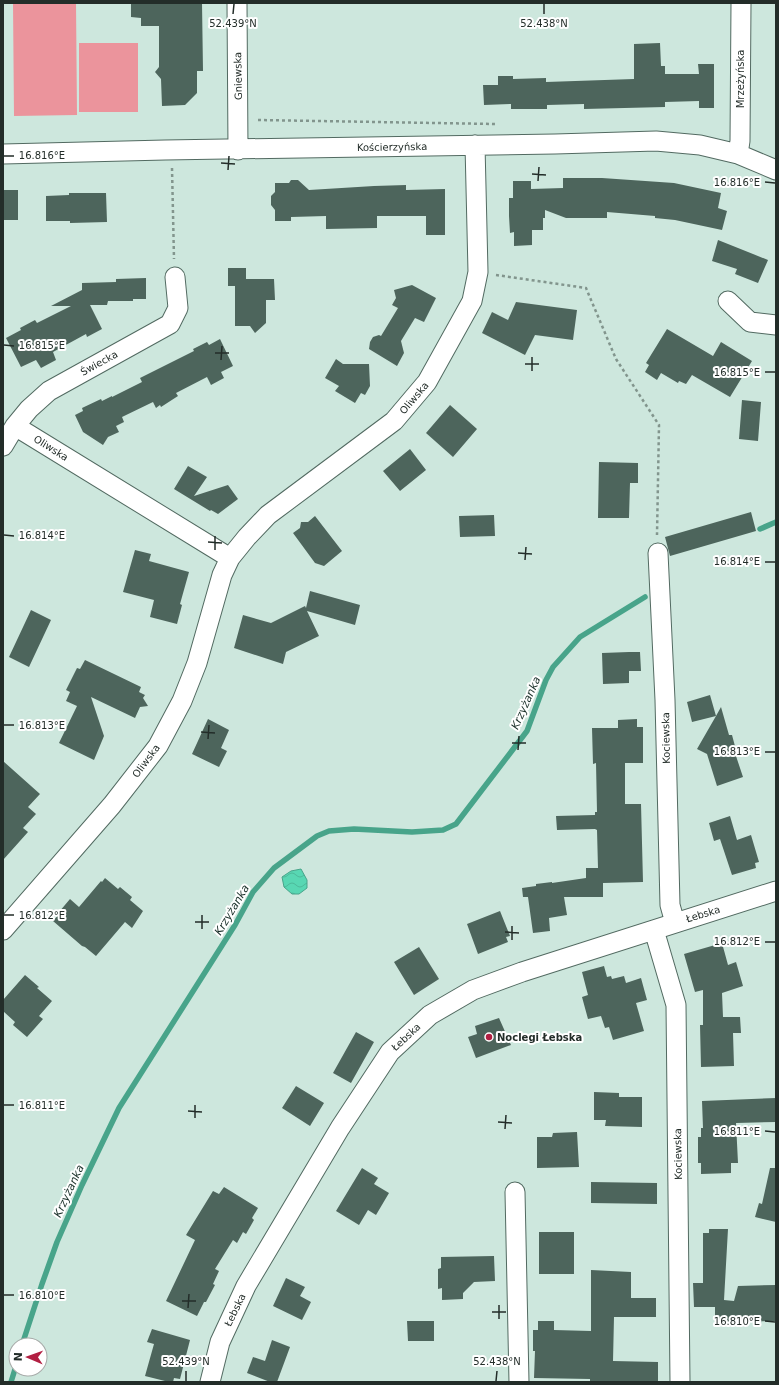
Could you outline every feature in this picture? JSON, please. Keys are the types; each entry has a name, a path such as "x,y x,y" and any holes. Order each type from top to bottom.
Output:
{"street":[{"name":"Gniewska","path":"237,3 238,150"},
{"name":"Mrzeżyńska","path":"738,154 740,141 741,3"},
{"name":"Kościerzyńska","path":"3,154 475,146 656,141 700,145 738,154 776,170"},
{"name":"Oliwska","path":"3,930 112,805 158,746 182,701 197,663 222,575 230,558 268,514 394,421 428,382 472,301 478,272 475,146"},
{"name":"Świecka","path":"3,446 15,426 29,409 50,391 170,324 178,308 175,277"},
{"path":"728,301 750,322 776,325"},
{"name":"Oliwska","path":"15,426 230,558"},
{"name":"Kociewska","path":"658,553 665,700 670,905 675,923"},
{"name":"Łebska","path":"210,1382 220,1342 246,1286 340,1128 390,1052 430,1015 473,990 522,972 776,891"},
{"name":"Kociewska","path":"654,930 676,1004 680,1382"},
{"path":"515,1192 519,1382"}],"path":[{"path":"172,150 175,277"},
{"path":"478,272 586,288 616,359 659,426 658,553"}],"shaded area":[{"path":"13,3 76,3 77,115 14,116"},
{"path":"79,43 138,43 138,112 79,112"}],"water":[{"path":"301,869 307,880 307,888 299,894 292,894 284,887 282,877 291,871"}],"building":[{"path":"131,3 202,3 203,71 197,71 197,93 185,105 162,106 161,79 155,72 159,67 159,26 141,26 141,18 131,17"},
{"path":"660,43 661,66 665,66 665,74 699,74 698,64 714,64 714,108 699,108 699,101 665,102 665,107 584,109 584,104 547,105 547,109 511,109 511,104 484,105 483,85 498,85 498,76 513,76 513,79 546,78 546,82 634,79 634,44"},
{"path":"563,178 602,178 674,183 721,193 718,208 727,211 722,230 675,220 655,218 655,216 607,212 607,218 566,218 545,210 543,230 532,230 532,245 514,246 514,232 510,233 509,216 509,198 513,198 513,181 531,181 531,189 563,188"},
{"path":"291,180 298,180 309,190 406,185 406,190 445,189 445,235 426,235 426,216 377,216 377,228 326,229 326,216 291,217 291,221 275,221 275,210 271,205 271,196 275,192 275,183 289,183"},
{"path":"3,190 18,190 18,220 3,220"},
{"path":"69,193 106,193 107,222 70,223 70,221 46,221 46,196 69,195"},
{"path":"718,240 768,260 758,283 735,274 737,269 712,261"},
{"path":"228,268 246,268 246,279 274,279 275,300 266,300 266,323 255,333 250,326 235,326 235,286 228,286"},
{"path":"146,278 146,299 133,299 133,301 108,301 107,305 90,305 102,329 87,337 86,334 53,352 56,360 41,368 36,360 21,367 6,338 35,320 37,323 71,306 51,306 82,290 82,283 116,282 116,279"},
{"path":"412,285 436,298 424,322 415,318 401,341 404,353 397,366 369,349 370,342 373,337 379,335 381,336 398,308 392,305 396,298 394,290"},
{"path":"516,302 577,310 573,340 535,335 525,355 482,333 492,312 508,320"},
{"path":"667,329 713,356 721,342 752,361 730,397 692,375 686,384 679,381 678,383 661,373 657,380 645,372 649,365 646,363"},
{"path":"220,339 233,366 221,372 224,378 211,385 207,377 176,393 178,396 161,407 160,405 156,408 153,402 122,417 124,422 116,426 119,432 108,437 103,445 83,432 75,415 83,411 82,408 101,399 102,401 112,397 142,382 140,378 194,351 193,349 207,342 209,345"},
{"path":"336,359 343,364 369,364 370,386 365,395 361,393 355,403 335,391 339,386 325,378"},
{"path":"742,400 761,402 758,441 739,439"},
{"path":"450,405 477,429 453,457 426,433"},
{"path":"410,449 426,470 400,491 383,471"},
{"path":"599,462 638,463 638,483 630,483 629,518 598,518"},
{"path":"188,466 207,477 194,496 228,485 238,499 218,514 211,510 210,511 174,489"},
{"path":"751,512 756,531 670,556 665,537"},
{"path":"494,515 495,536 460,537 459,516"},
{"path":"315,516 342,551 324,566 315,563 293,533 300,528 301,522 308,522"},
{"path":"135,550 151,554 149,561 189,572 180,604 182,605 177,624 150,617 154,600 123,592"},
{"path":"310,591 360,605 355,625 307,611 319,636 286,652 283,664 234,648 243,615 271,623 305,606 306,608"},
{"path":"31,610 51,620 29,667 9,657"},
{"path":"640,652 641,671 629,671 629,683 603,684 602,653"},
{"path":"85,660 141,687 139,692 145,695 143,698 148,706 140,707 135,718 91,697 104,736 94,760 59,743 77,706 66,701 70,692 66,690 77,668 80,669"},
{"path":"710,695 716,716 692,722 687,702"},
{"path":"721,707 729,735 732,735 736,750 734,750 743,777 717,786 707,754 697,749"},
{"path":"208,719 229,730 221,748 227,751 219,767 192,754"},
{"path":"637,719 637,727 643,727 643,763 625,763 625,804 641,804 643,882 603,883 603,897 564,897 567,915 549,918 550,931 533,933 528,897 523,897 522,888 536,886 536,884 586,878 586,868 598,868 597,830 557,830 556,816 595,815 595,812 597,812 596,763 593,764 592,728 618,728 618,720"},
{"path":"3,761 40,794 28,807 36,814 23,828 28,832 3,860"},
{"path":"730,816 737,840 751,835 759,862 755,863 756,868 732,875 720,839 714,841 709,823"},
{"path":"105,878 118,889 120,887 132,897 130,900 143,911 132,928 125,922 96,956 53,921 70,899 79,907"},
{"path":"500,911 510,936 506,937 508,942 478,954 467,924"},
{"path":"722,943 728,965 736,962 743,986 722,993 723,1017 740,1017 741,1033 733,1033 734,1066 701,1067 700,1025 703,1025 703,990 695,992 684,954"},
{"path":"419,947 439,979 414,995 394,962"},
{"path":"604,966 607,977 611,976 612,979 624,976 626,983 641,978 647,1000 636,1003 644,1031 613,1040 609,1027 605,1028 601,1016 588,1019 582,997 588,995 582,972"},
{"path":"25,975 52,1001 39,1016 43,1019 27,1037 13,1025 15,1022 3,1011 3,1000"},
{"path":"499,1018 511,1045 476,1058 468,1037 477,1034 475,1026"},
{"path":"356,1032 374,1042 351,1083 333,1073"},
{"path":"296,1086 324,1103 310,1126 282,1108"},
{"path":"594,1092 619,1093 619,1097 642,1097 642,1127 605,1126 606,1120 594,1120"},
{"path":"776,1098 776,1122 736,1123 738,1163 731,1163 731,1173 701,1174 701,1163 698,1163 698,1137 701,1137 701,1128 703,1128 702,1101"},
{"path":"577,1132 579,1167 537,1168 537,1137 552,1137 553,1133"},
{"path":"362,1168 378,1178 374,1184 389,1193 376,1215 368,1210 359,1225 336,1211"},
{"path":"770,1168 776,1168 776,1222 755,1217 759,1203 762,1204"},
{"path":"591,1182 657,1183 657,1204 591,1203"},
{"path":"224,1187 258,1208 252,1218 254,1220 246,1234 243,1232 237,1243 233,1240 215,1269 219,1271 213,1284 215,1285 197,1316 166,1301 195,1240 186,1235 213,1191 219,1194"},
{"path":"709,1229 728,1229 724,1300 734,1301 738,1286 776,1285 776,1321 718,1322 718,1317 715,1317 715,1307 694,1307 693,1283 703,1283 703,1233 709,1233"},
{"path":"539,1232 574,1232 574,1274 539,1274"},
{"path":"494,1256 495,1281 474,1282 463,1293 463,1299 442,1300 442,1288 438,1289 438,1269 441,1268 441,1257"},
{"path":"591,1270 631,1272 631,1298 656,1298 656,1317 614,1317 613,1361 658,1362 658,1382 590,1382 590,1379 534,1378 535,1351 533,1351 533,1330 538,1330 538,1321 554,1321 554,1330 591,1331"},
{"path":"286,1278 305,1287 300,1296 311,1302 302,1320 273,1306"},
{"path":"407,1321 434,1321 434,1341 408,1341"},
{"path":"152,1329 190,1340 180,1379 174,1378 173,1382 169,1382 145,1376 154,1344 147,1342"},
{"path":"272,1340 290,1347 277,1382 270,1382 247,1373 253,1357 265,1361"}],"waterway":[{"name":"Krzyżanka","path":"760,529 776,522"},
{"name":"Krzyżanka","path":"25,1337 57,1242 82,1185 119,1108 235,925 253,892 274,868 317,836 329,831 354,829 412,832 443,830 456,824 527,731 546,680 553,667 580,637 645,597"},
{"name":"Krzyżanka","path":"11,1382 13,1377"}],"place":[{"name":"Noclegi Łebska","path":"489,1037"}]}
